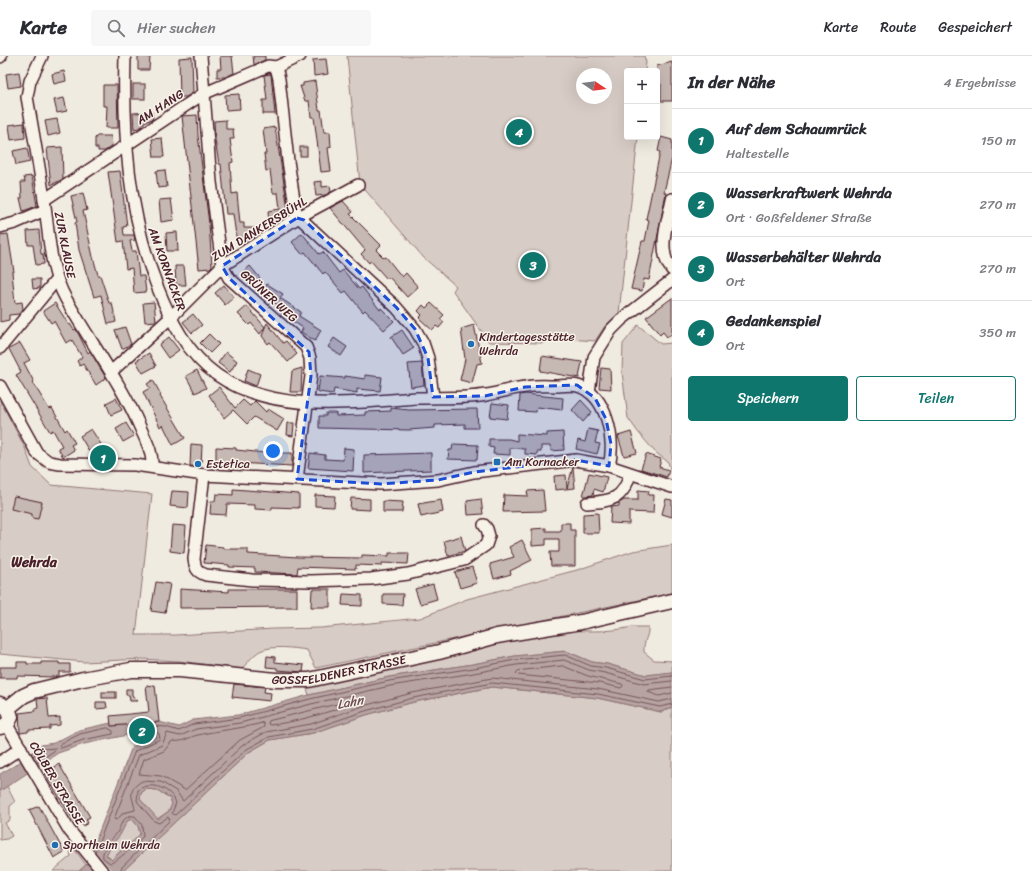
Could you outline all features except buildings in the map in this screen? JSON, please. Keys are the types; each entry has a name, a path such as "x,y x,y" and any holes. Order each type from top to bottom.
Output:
{"main road":[{"name":"GOSSFELDENER STRASSE","path":"4,706 34,691 83,678 131,670 180,670 276,680 309,680 439,652 497,636 561,626 672,601"},
{"path":"3,726 11,717 4,706"}],"street":[{"name":"ZUR KLAUSE","path":"42,56 30,80 27,97 47,233 57,279 66,300 112,371 153,455 152,467"},
{"name":"AM KORNACKER","path":"125,56 126,144 131,190 140,236 149,266 170,318 196,356 226,381 254,394 270,398 307,402 485,396 525,387 577,385 589,392"},
{"path":"201,56 211,182 222,266"},
{"name":"AM HANG","path":"0,227 15,223 44,205 126,144 203,94 274,63 300,56"},
{"path":"274,63 279,79 288,162 298,218 396,307 415,329 423,343 428,358 433,397"},
{"name":"ZUM DANKERSBÜHL","path":"112,371 170,318 222,266 298,218 358,185"},
{"path":"672,199 663,247 665,260 672,270"},
{"name":"GRÜNER WEG","path":"222,266 230,278 306,347 311,366 297,479"},
{"path":"0,348 57,279"},
{"path":"609,466 612,456 606,418 601,407 589,392 594,357 610,330 672,280"},
{"path":"0,386 37,453 49,462 70,465 152,467 204,475 381,484 438,480 474,472 576,460 609,466 672,487"},
{"path":"587,503 615,499 622,493 630,474"},
{"path":"204,475 194,559 195,567 200,573 206,575 252,580 311,580 371,579 408,574 464,560 486,545 489,536 487,528 484,525"},
{"name":"CÖLBER STRASSE","path":"3,726 22,751 77,840 102,871"},
{"path":"0,762 22,751"}],"highlighted area":[{"path":"297,218 304,220 396,307 415,329 428,358 433,397 485,396 525,387 577,385 595,398 606,419 611,444 609,466 576,460 474,472 438,480 381,484 297,479 311,376 309,352 229,278 222,266"}],"shaded area":[{"path":"347,56 644,56 646,62 645,68 624,68 624,140 638,140 619,313 605,326 595,341 544,337 544,343 489,342 453,291 456,286 424,258 360,184"},
{"path":"638,325 661,344 672,343 672,474 668,462 655,452 628,418 622,372 623,344"},
{"path":"0,400 25,448 32,467 51,485 152,494 136,635 176,635 273,629 321,628 420,618 467,599 577,570 633,551 672,545 672,593 316,668 307,650 296,648 265,649 253,657 242,669 179,661 142,659 84,662 0,654"},
{"path":"632,627 648,627 648,633 644,644 644,652 654,660 672,661 672,672 646,675 607,664 592,662 566,651 515,656 389,677 309,695 306,686 553,629 602,631"},
{"path":"492,687 597,698 661,712 672,707 672,871 123,871 249,752 270,740 313,733 366,715 414,702"},
{"path":"7,786 15,802 10,806 10,820 5,823 12,836 7,839 0,840 0,791"},
{"path":"146,789 157,790 170,798 172,804 169,811 157,819 140,799 141,793"},
{"path":"132,819 138,826 140,834 112,860 106,855 120,835 127,821"},
{"path":"73,847 86,865 79,871 53,871 71,856 70,852"}],"water":[{"name":"Lahn","path":"566,651 592,662 607,664 646,675 672,672 672,707 661,712 597,698 492,687 414,702 366,715 313,733 270,740 249,752 123,871 79,871 86,865 132,747 157,737 151,733 146,733 145,723 159,722 179,727 193,720 238,715 309,695 389,677 515,656","holes":["146,789 157,790 170,798 172,804 169,811 158,819 140,799 141,793","132,819 138,826 140,834 112,860 106,855 120,835 127,821"]},
{"path":"111,723 112,726 136,724 137,733 84,744 58,753 0,791 0,774 17,764 41,745 54,743 79,730"}],"pier":[{"path":"91,846 112,871 95,871 85,860"}],"place":[{"name":"Gedankenspiel","path":"519,132"},
{"name":"Wasserbehälter Wehrda","path":"533,265"},
{"name":"Kindertagesstätte Wehrda","path":"471,344"},
{"name":"Auf dem Schaumrück","path":"103,458"},
{"name":"Am Kornacker","path":"497,462"},
{"name":"Estetica","path":"198,464"},
{"name":"Wasserkraftwerk Wehrda","path":"142,731"},
{"name":"Sportheim Wehrda","path":"55,845"}],"district":[{"name":"Wehrda","path":"34,562"}]}
